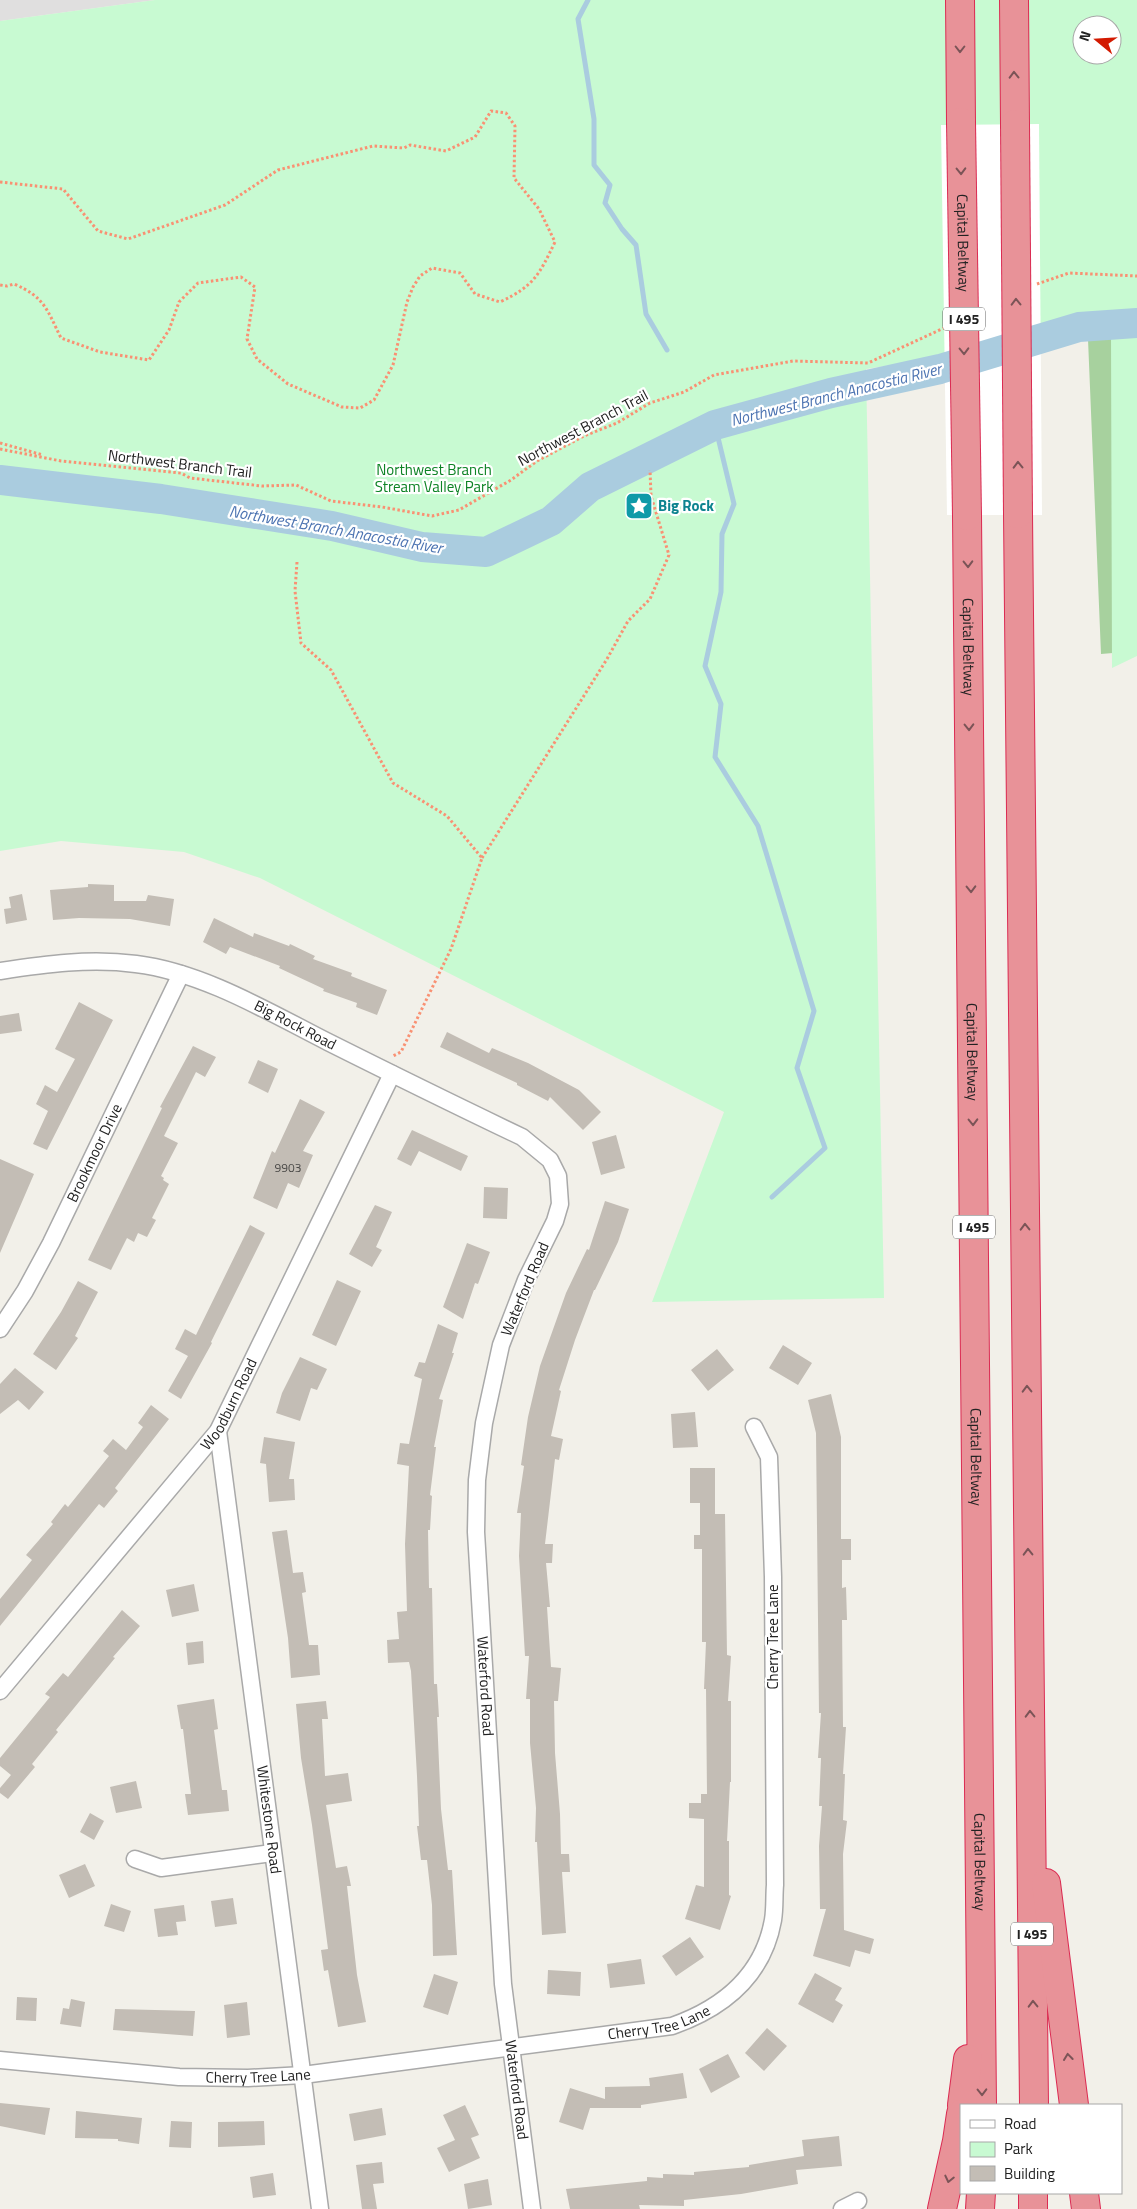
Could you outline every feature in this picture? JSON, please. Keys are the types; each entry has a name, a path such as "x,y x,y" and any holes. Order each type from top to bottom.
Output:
{"highway":[{"name":"Capital Beltway","path":"960,0 967,516 982,2104"},
{"name":"I 495","path":"1014,0 1034,2104"},
{"path":"1030,1763 1074,2104"},
{"path":"962,2104 981,1938"},
{"path":"942,2209 960,2121"},
{"path":"980,2209 981,2194"},
{"path":"1033,2194 1033,2209"},
{"path":"1084,2194 1086,2209"}],"street":[{"name":"Big Rock Road","path":"0,971 52,963 96,960 137,964 181,974 242,998 522,1137 550,1160 558,1176"},
{"name":"Brookmoor Drive","path":"0,1329 25,1291 51,1243 181,974"},
{"name":"Woodburn Road","path":"0,1692 218,1431 386,1071"},
{"name":"Waterford Road","path":"532,2209 503,1984 480,1618 476,1532 477,1480 484,1422 501,1345 526,1280 555,1221 560,1204 558,1176"},
{"name":"Cherry Tree Lane","path":"0,2060 179,2078 248,2078 303,2075 672,2026 696,2017 718,2005 751,1972 764,1947 773,1920 775,1885 773,1577 769,1457 754,1426"},
{"name":"Whitestone Road","path":"218,1431 320,2209"},
{"path":"135,1859 161,1868 272,1853"},
{"path":"842,2209 858,2201"}],"path":[{"path":"0,182 63,189 98,231 128,239 225,205 278,170 373,146 404,148 410,145 446,151 475,137 491,111 506,113 515,126 514,178 539,209 555,242 540,273 521,292 500,302 475,294 460,273 432,268 420,276 413,287 408,302 393,365 374,400 360,408 342,406 288,384 257,359 247,339 255,288 241,277 198,283 180,302 169,330 149,360 100,352 61,338 44,303 35,295 14,284 0,285"},
{"path":"1035,285 1068,273 1137,276"},
{"name":"Northwest Branch Trail","path":"0,449 61,461 181,473 190,478 262,486 296,485 331,501 382,507 432,516 459,510 537,461 576,440 617,423 650,403 684,392 714,375 793,361 868,364 945,327"},
{"path":"0,443 61,461"},
{"path":"386,1071 387,1058 401,1052 447,958 482,858 607,659 628,621 650,599 654,590 669,554 651,496 650,470"},
{"path":"297,562 295,591 301,644 330,670 393,783 447,816 482,858"}],"shaded area":[{"path":"0,0 155,0 0,21"}],"green space":[{"name":"Northwest Branch Stream Valley Park","path":"155,0 1137,0 1137,656 1112,668 1111,331 866,369 884,1298 652,1302 724,1112 260,878 184,852 61,841 0,851 0,21"},
{"path":"1074,0 1137,0 1137,651 1101,654 1077,65 1122,65 1122,15 1075,15"}],"pier":[{"path":"1039,124 1042,515 947,515 941,125"}],"building":[{"path":"88,884 114,885 114,901 146,901 148,895 174,899 170,926 130,919 79,918 53,920 50,890 88,887"},
{"path":"22,894 27,920 6,924 4,909 11,908 9,897"},
{"path":"214,918 253,937 254,933 289,946 290,944 315,956 313,959 352,973 351,976 387,990 377,1015 356,1007 357,1003 323,991 324,989 279,968 280,966 230,947 226,954 203,942"},
{"path":"79,1002 113,1020 47,1150 33,1144 48,1111 36,1104 45,1085 57,1092 75,1059 55,1049"},
{"path":"19,1013 22,1031 0,1034 0,1016"},
{"path":"447,1032 489,1053 492,1048 528,1063 579,1090 601,1112 583,1130 550,1097 548,1101 517,1085 517,1083 440,1047"},
{"path":"193,1046 216,1057 205,1077 196,1072 164,1136 178,1143 161,1176 169,1184 152,1218 156,1220 147,1237 138,1233 134,1242 127,1238 111,1270 88,1260 162,1108 160,1107"},
{"path":"258,1060 278,1069 268,1093 248,1083"},
{"path":"300,1099 325,1112 303,1151 313,1155 299,1188 288,1183 277,1209 253,1198 272,1151 275,1153"},
{"path":"412,1130 468,1156 461,1171 419,1151 411,1166 397,1159"},
{"path":"616,1135 625,1168 601,1175 592,1142"},
{"path":"0,1159 34,1174 0,1253"},
{"path":"484,1187 508,1188 507,1219 483,1218"},
{"path":"605,1201 629,1209 618,1242 594,1290 575,1340 559,1390 561,1391 551,1436 563,1439 559,1460 555,1459 545,1544 553,1544 552,1563 546,1563 550,1607 547,1607 551,1667 561,1668 558,1701 554,1701 555,1753 561,1854 569,1854 570,1872 562,1872 566,1933 542,1935 537,1842 535,1842 536,1808 530,1743 530,1699 526,1699 529,1656 525,1656 519,1556 521,1513 517,1513 524,1466 521,1465 528,1417 540,1366 566,1293 587,1249 589,1250"},
{"path":"375,1205 392,1212 376,1247 382,1250 372,1267 349,1254"},
{"path":"250,1225 265,1233 212,1343 181,1399 168,1391 188,1356 175,1349 185,1329 196,1335"},
{"path":"467,1243 490,1252 478,1284 475,1283 463,1319 443,1307"},
{"path":"337,1280 361,1291 336,1346 312,1335"},
{"path":"78,1281 98,1292 75,1336 78,1338 56,1370 33,1354 61,1312"},
{"path":"438,1324 458,1333 452,1353 454,1353 439,1399 443,1400 434,1447 436,1447 430,1495 432,1496 430,1530 428,1530 429,1588 432,1588 434,1684 437,1684 439,1717 437,1717 441,1809 448,1870 452,1870 457,1955 433,1956 432,1905 427,1860 421,1860 417,1826 419,1826 411,1671 409,1662 388,1663 387,1640 399,1639 397,1612 407,1611 405,1544 409,1466 397,1464 400,1443 409,1444 422,1379 414,1376 419,1362 425,1363"},
{"path":"783,1345 812,1363 798,1385 769,1368"},
{"path":"717,1349 734,1370 708,1391 691,1370"},
{"path":"300,1357 327,1369 317,1390 311,1388 300,1421 276,1413 282,1393"},
{"path":"15,1368 44,1392 29,1410 18,1400 0,1414 0,1384"},
{"path":"831,1394 841,1437 841,1539 851,1539 851,1560 842,1560 842,1588 846,1587 847,1620 842,1620 843,1727 846,1727 843,1820 847,1821 843,1854 844,1930 874,1939 870,1954 855,1950 850,1967 813,1956 826,1909 820,1909 819,1846 822,1806 819,1806 821,1758 818,1758 821,1713 819,1713 816,1433 808,1400"},
{"path":"151,1405 169,1419 115,1488 118,1491 104,1508 99,1504 0,1626 0,1599 32,1560 26,1555 53,1524 51,1522 65,1504 68,1507 109,1456 103,1451 113,1439 126,1450 143,1427 138,1423"},
{"path":"695,1412 698,1447 673,1448 671,1414"},
{"path":"264,1437 295,1442 289,1479 294,1479 295,1500 269,1502 266,1464 260,1463"},
{"path":"690,1468 715,1468 715,1514 725,1514 727,1655 731,1656 728,1701 731,1701 731,1782 727,1841 729,1841 729,1895 731,1896 720,1930 685,1919 696,1885 704,1887 704,1819 689,1818 689,1803 701,1803 701,1794 707,1794 706,1689 704,1689 706,1642 702,1642 702,1549 694,1549 694,1535 700,1535 700,1503 690,1503"},
{"path":"287,1530 293,1573 303,1572 306,1592 302,1593 309,1645 318,1645 320,1675 291,1678 288,1638 272,1532"},
{"path":"194,1584 199,1611 172,1617 166,1590"},
{"path":"122,1610 140,1626 113,1657 115,1658 56,1730 58,1732 32,1764 35,1767 8,1799 0,1793 0,1788 11,1775 0,1766 0,1758 50,1697 45,1694 63,1673 68,1677"},
{"path":"203,1641 204,1663 188,1665 186,1643"},
{"path":"214,1699 218,1729 214,1730 222,1790 227,1790 229,1811 188,1815 185,1794 191,1794 183,1729 181,1729 177,1705"},
{"path":"326,1701 328,1719 322,1719 325,1776 348,1773 352,1801 326,1805 336,1868 347,1866 351,1886 347,1886 357,1975 366,2022 338,2027 328,1970 324,1971 321,1950 328,1949 312,1825 301,1758 296,1704"},
{"path":"136,1781 142,1808 116,1813 110,1787"},
{"path":"90,1813 104,1821 94,1840 80,1832"},
{"path":"85,1864 95,1886 69,1898 59,1875"},
{"path":"233,1898 237,1924 215,1927 211,1901"},
{"path":"111,1904 131,1911 124,1932 104,1926"},
{"path":"184,1905 186,1921 176,1922 178,1935 158,1937 154,1909"},
{"path":"690,1937 704,1957 676,1976 662,1956"},
{"path":"641,1959 645,1984 610,1988 607,1964"},
{"path":"548,1970 581,1972 580,1996 547,1994"},
{"path":"815,1973 842,1988 835,2000 843,2005 833,2023 798,2004"},
{"path":"434,1974 458,1982 448,2015 423,2007"},
{"path":"17,1997 37,1998 36,2021 16,2020"},
{"path":"71,1999 85,2002 81,2027 60,2024 63,2008 69,2009"},
{"path":"247,2002 250,2035 227,2038 224,2005"},
{"path":"115,2009 195,2011 193,2036 113,2030"},
{"path":"767,2028 787,2046 764,2071 745,2053"},
{"path":"728,2054 740,2077 711,2093 699,2069"},
{"path":"683,2073 687,2098 641,2105 641,2108 590,2108 583,2130 559,2122 570,2088 605,2099 605,2087 650,2086 649,2078"},
{"path":"0,2103 50,2108 45,2135 0,2126"},
{"path":"465,2105 479,2135 471,2138 480,2158 449,2172 437,2148 455,2140 443,2115"},
{"path":"382,2108 386,2135 354,2141 349,2114"},
{"path":"76,2111 142,2118 139,2144 118,2141 118,2139 75,2138"},
{"path":"171,2121 192,2122 191,2148 169,2147"},
{"path":"264,2121 265,2145 218,2147 218,2122"},
{"path":"839,2136 842,2166 796,2170 798,2184 741,2194 684,2200 684,2206 639,2205 640,2209 570,2209 566,2189 647,2181 647,2177 663,2178 663,2174 694,2175 694,2172 749,2167 749,2165 804,2156 802,2140"},
{"path":"382,2162 384,2183 373,2184 377,2209 362,2209 356,2165"},
{"path":"273,2173 276,2195 253,2198 250,2177"},
{"path":"488,2179 492,2205 468,2209 464,2184"}],"waterway":[{"path":"588,0 578,19 594,119 594,165 610,185 605,203 622,229 636,245 646,314 667,350"},
{"name":"Northwest Branch Anacostia River","path":"0,480 161,499 332,526 422,547 486,552 551,521 590,487 715,425 831,393 940,369 1079,327 1137,323"},
{"path":"715,425 734,504 722,534 721,592 705,666 721,704 715,757 758,826 814,1011 797,1068 825,1148 772,1197"}],"place":[{"name":"Big Rock","path":"639,506"}]}
